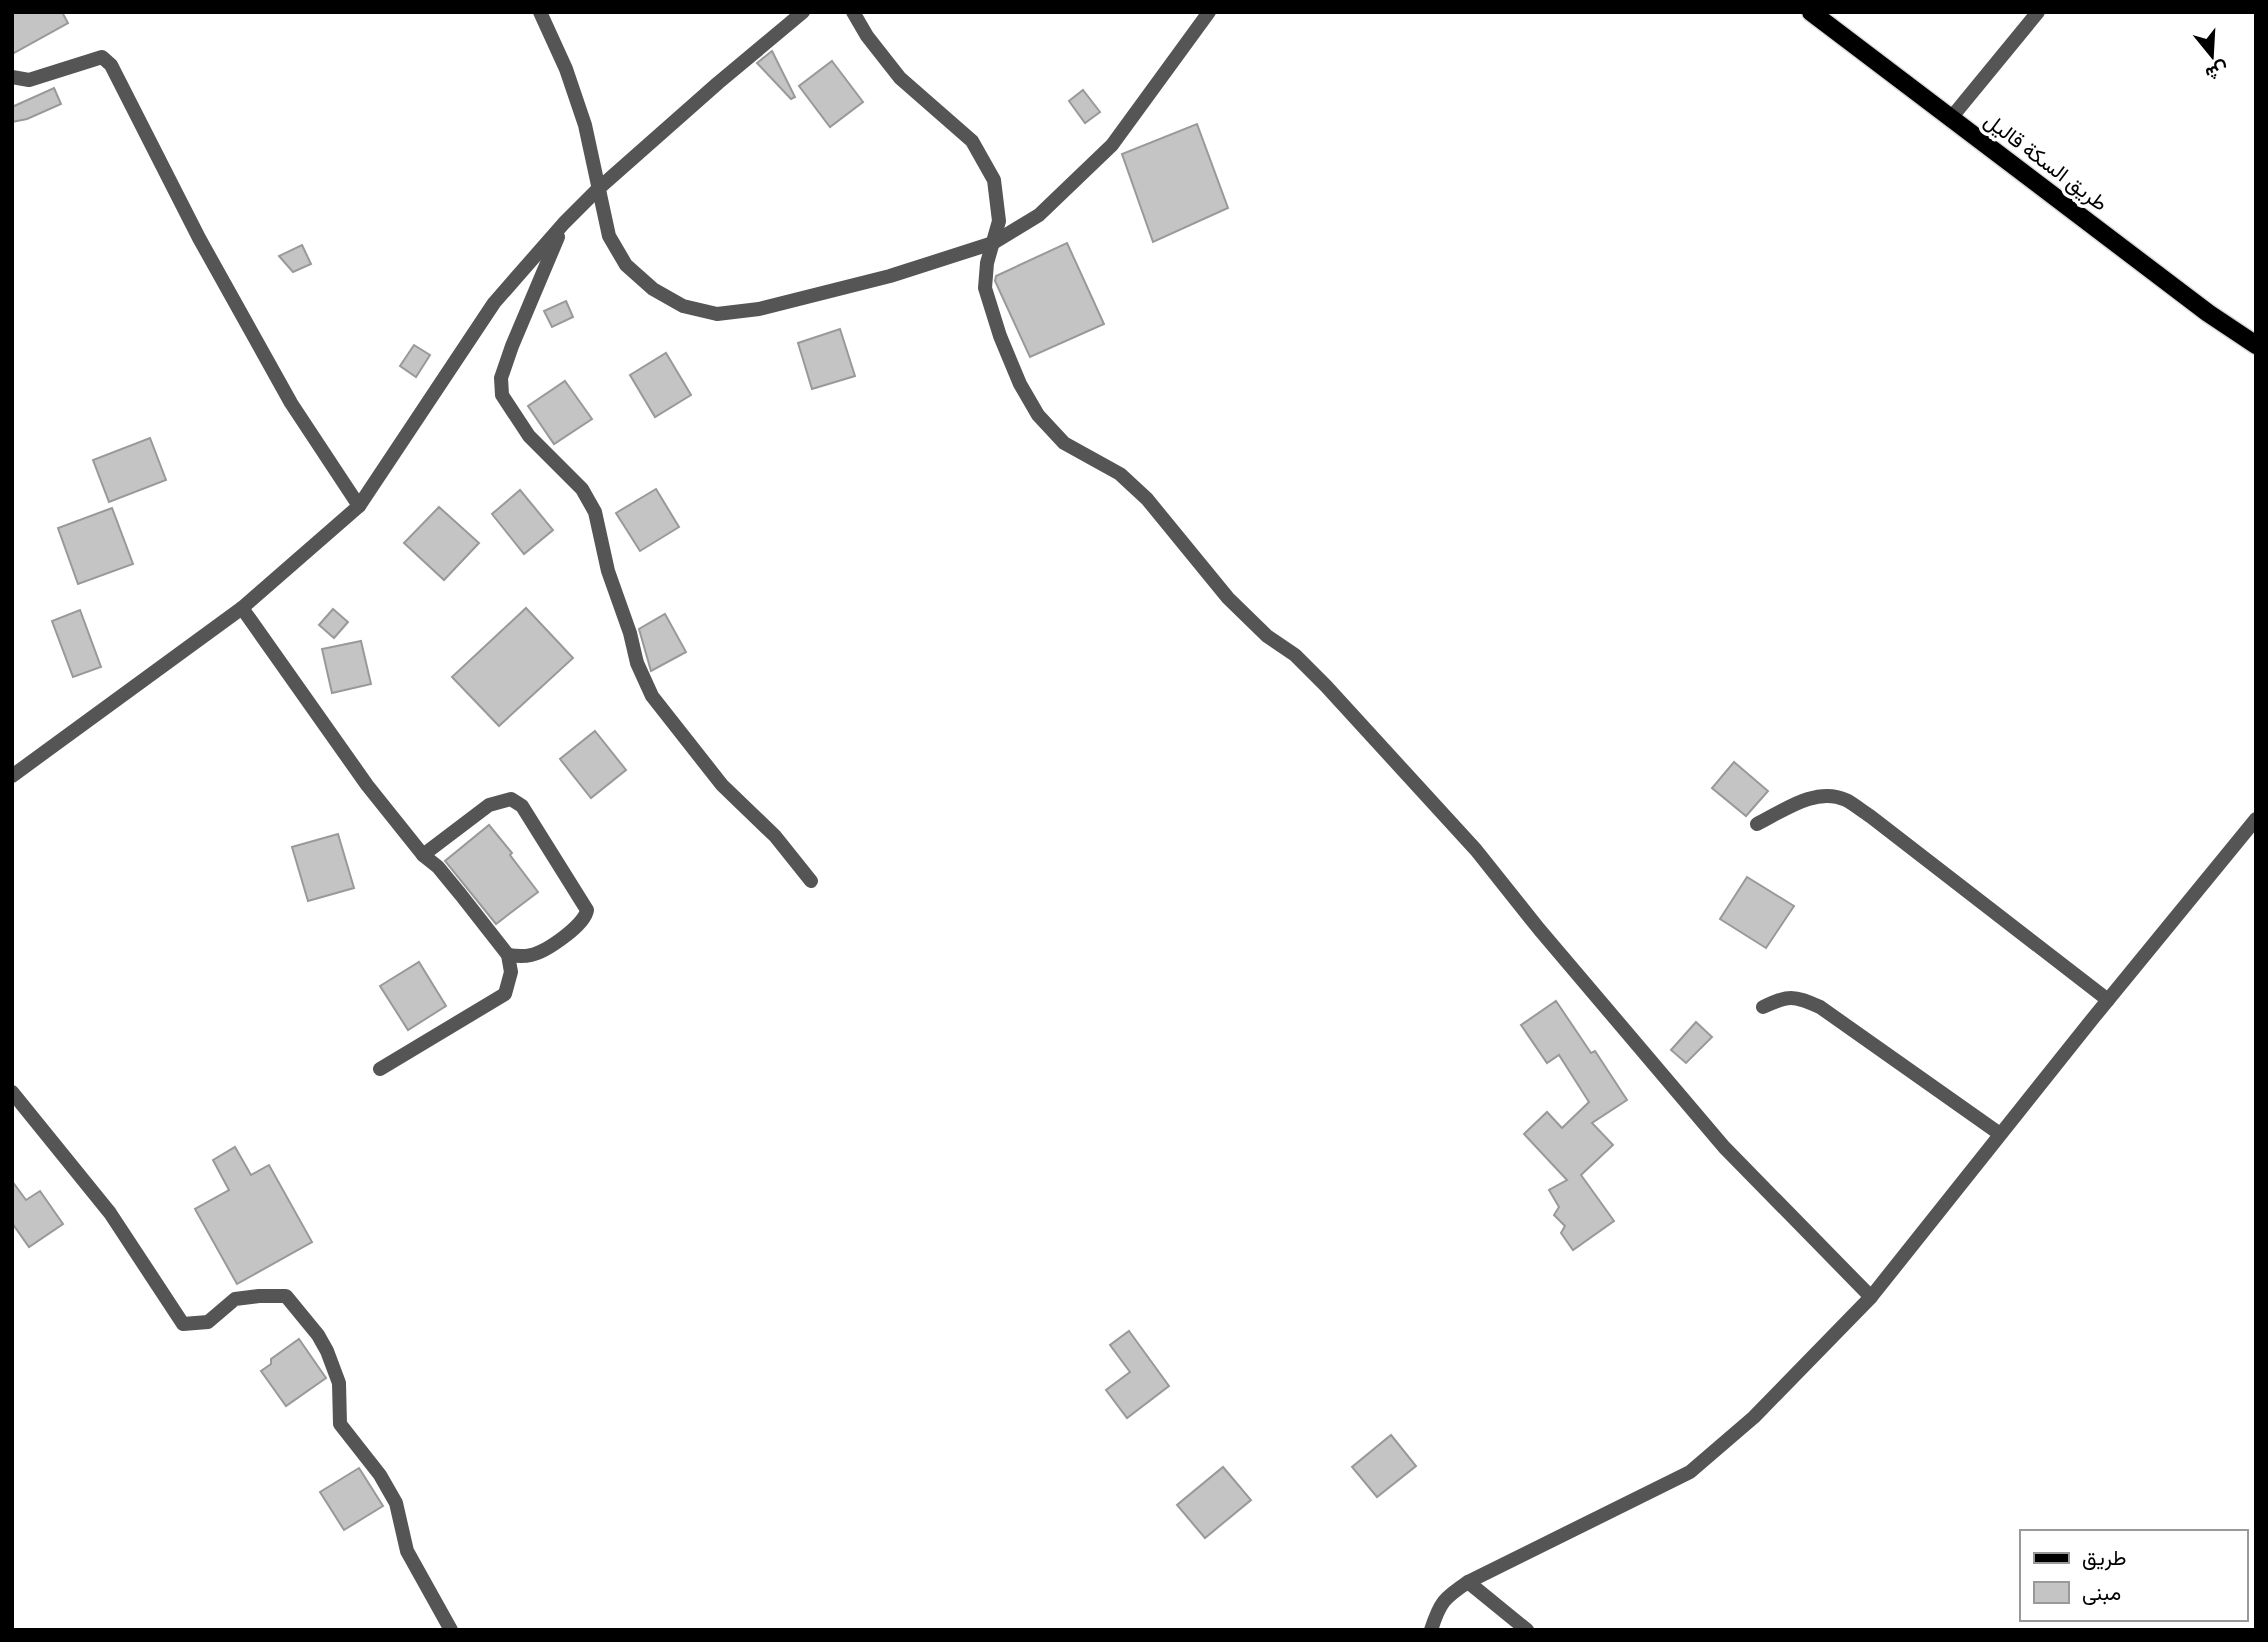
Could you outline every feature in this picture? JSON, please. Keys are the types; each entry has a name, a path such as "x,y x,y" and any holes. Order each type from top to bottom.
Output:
{"main road":[{"name":"طريق السكة قاليل","path":"1811,12 2208,313 2256,345"}],"street":[{"path":"540,12 566,69 585,125 609,236 626,265 653,289 683,306 718,314 759,309 890,276 993,243 1039,215 1112,145 1209,12"},
{"path":"12,776 242,608 359,506 494,303 564,223 598,189 718,83 803,12"},
{"path":"853,12 867,36 900,78 972,141 994,180 999,221 987,263 985,288 1000,336 1020,384 1038,415 1065,443 1121,474 1147,499 1228,598 1267,635 1295,655 1326,686 1476,850 1539,929 1724,1147 1871,1297"},
{"path":"1951,118 2038,12"},
{"path":"12,77 29,80 102,57 111,65 199,239 278,380 359,506"},
{"path":"564,223 512,346 501,378 502,395 529,436 582,489 594,512 608,571 631,633 637,663 652,696 722,785 775,836 811,881"},
{"path":"242,608 367,785 423,855 446,876 508,955 511,972 505,994 380,1069"},
{"path":"1757,824 1802,801 1823,795 1844,799 1870,816 2108,1000"},
{"path":"423,855 489,805 511,799 522,806 587,910 580,925 539,952 530,956 508,955"},
{"path":"1431,1630 1438,1607 1450,1594 1468,1582 1690,1472 1754,1417 1871,1297 2256,819"},
{"path":"1763,1007 1784,997 1803,999 1820,1007 2000,1134"},
{"path":"12,1092 110,1213 183,1324 208,1322 235,1299 286,1296 318,1335 339,1383 340,1424 380,1475 396,1503 407,1551 451,1630"},
{"path":"1468,1582 1527,1630"}],"building":[{"path":"12,12 62,12 68,23 12,54"},
{"path":"772,51 795,97 791,99 757,63"},
{"path":"832,61 863,102 830,127 799,86"},
{"path":"54,88 61,104 27,119 12,122 12,107"},
{"path":"1083,90 1100,112 1085,123 1069,101"},
{"path":"1197,124 1228,208 1153,242 1122,154"},
{"path":"1067,243 1104,324 1030,357 995,281 996,276"},
{"path":"302,245 311,264 293,272 279,256"},
{"path":"566,301 573,317 552,327 544,311"},
{"path":"840,329 855,376 812,389 798,343"},
{"path":"414,345 430,355 416,377 400,366"},
{"path":"666,353 691,395 655,417 630,375"},
{"path":"565,381 592,419 554,444 528,406"},
{"path":"150,438 166,480 109,502 93,460"},
{"path":"656,489 679,527 640,551 616,513"},
{"path":"520,490 553,530 524,554 492,514"},
{"path":"439,507 479,543 444,580 404,543"},
{"path":"112,508 133,564 78,584 58,528"},
{"path":"526,608 573,658 499,726 452,677"},
{"path":"333,609 348,622 334,638 319,625"},
{"path":"80,610 101,667 73,677 52,621"},
{"path":"665,614 686,652 651,671 639,629"},
{"path":"361,641 371,684 332,693 322,649"},
{"path":"595,731 626,770 591,798 560,759"},
{"path":"1734,762 1768,791 1746,816 1712,788"},
{"path":"489,825 538,892 496,924 445,861"},
{"path":"338,834 354,888 308,901 292,847"},
{"path":"1747,877 1794,906 1766,948 1720,919"},
{"path":"419,962 446,1006 408,1030 380,986"},
{"path":"1556,1001 1591,1053 1595,1051 1627,1100 1592,1123 1613,1145 1581,1175 1614,1221 1573,1250 1561,1233 1565,1226 1554,1215 1559,1207 1549,1190 1567,1180 1524,1134 1547,1112 1562,1128 1589,1102 1559,1055 1547,1063 1521,1025"},
{"path":"1696,1022 1712,1037 1686,1063 1671,1050"},
{"path":"235,1147 251,1175 269,1165 312,1242 237,1284 195,1209 229,1190 213,1160"},
{"path":"12,1181 26,1200 40,1191 63,1224 29,1247 12,1223"},
{"path":"1129,1331 1169,1386 1127,1418 1106,1390 1130,1372 1110,1345"},
{"path":"299,1339 326,1378 286,1406 261,1371 271,1364 271,1359"},
{"path":"1391,1435 1416,1466 1377,1497 1352,1467"},
{"path":"1223,1467 1251,1500 1205,1538 1177,1505"},
{"path":"359,1468 383,1506 344,1530 320,1492"}]}
